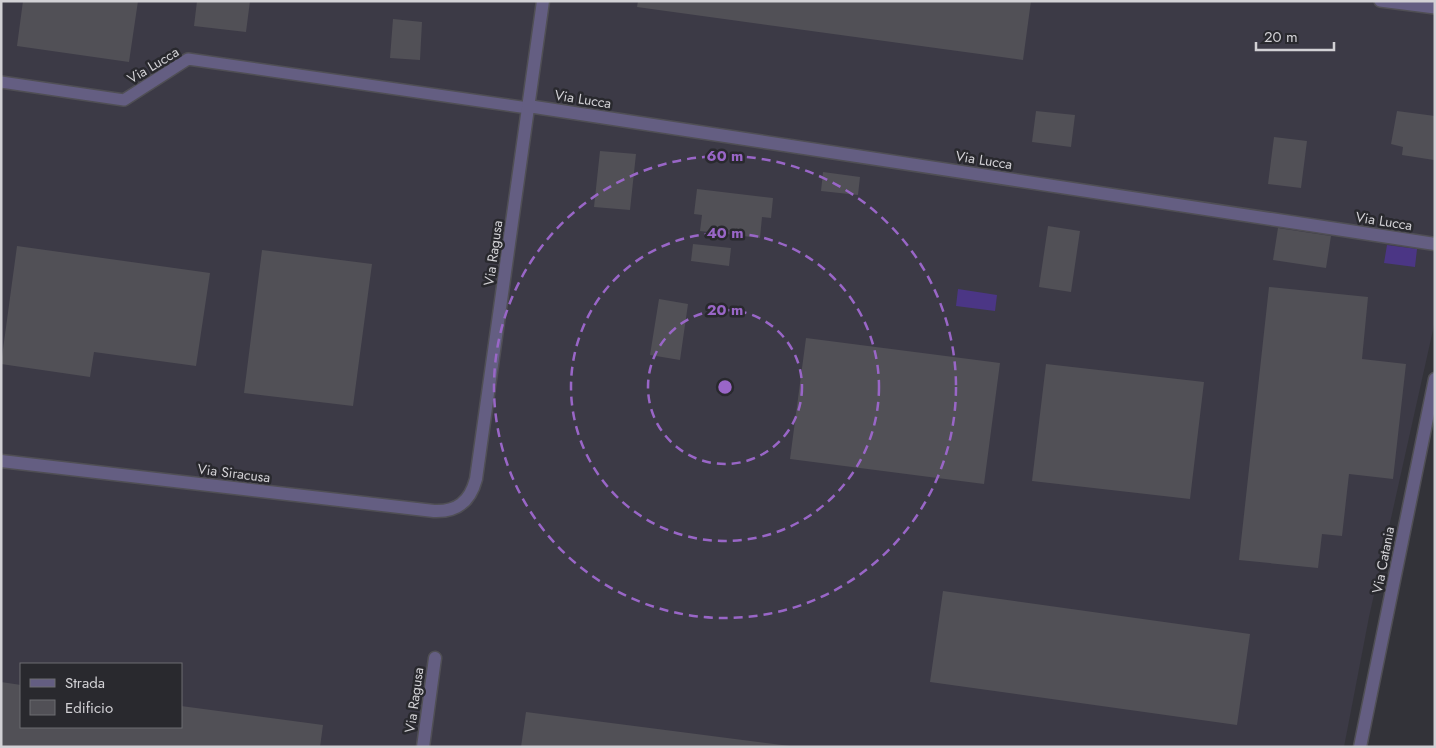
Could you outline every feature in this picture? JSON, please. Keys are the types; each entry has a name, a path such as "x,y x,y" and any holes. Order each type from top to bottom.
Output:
{"street":[{"name":"Via Ragusa","path":"462,505 472,492 476,480 543,1"},
{"name":"Via Lucca","path":"528,107 1435,244"},
{"name":"Via Catania","path":"1360,747 1435,379"},
{"name":"Via Siracusa","path":"1,461 434,511 450,511 462,505"},
{"name":"Via Ragusa","path":"422,747 435,658"}],"lane":[{"path":"1380,1 1435,8"},
{"name":"Via Lucca","path":"1,82 124,100 188,59 528,107"}],"shaded area":[{"path":"1,1 1435,1 1435,321 1369,617 1344,747 1,747"},
{"path":"1387,245 1417,249 1415,267 1384,263"},
{"path":"958,289 997,295 995,311 956,306"}],"building":[{"path":"23,1 138,1 129,62 17,46"},
{"path":"197,1 250,1 246,32 194,26"},
{"path":"638,1 1031,1 1023,60 637,7"},
{"path":"393,19 422,22 420,60 390,58"},
{"path":"1036,111 1075,115 1071,147 1032,142"},
{"path":"1397,111 1435,116 1434,160 1402,155 1403,147 1391,144"},
{"path":"1274,137 1307,141 1301,188 1268,184"},
{"path":"600,151 636,154 630,210 594,207"},
{"path":"823,172 860,177 858,195 821,191"},
{"path":"697,189 773,198 771,218 762,217 760,238 700,231 702,215 694,214"},
{"path":"1048,226 1080,231 1071,292 1039,287"},
{"path":"1278,228 1331,236 1326,268 1273,260"},
{"path":"693,244 731,248 729,266 691,261"},
{"path":"17,246 210,273 196,366 94,352 90,377 1,364"},
{"path":"262,250 372,264 353,406 244,393"},
{"path":"1269,287 1368,297 1362,359 1406,364 1393,479 1349,474 1342,536 1322,534 1318,568 1239,560"},
{"path":"659,299 688,304 680,360 650,355"},
{"path":"806,338 1000,363 984,484 790,459"},
{"path":"1046,364 1204,382 1190,499 1032,481"},
{"path":"943,591 1250,634 1237,725 930,682"},
{"path":"1,682 20,685 20,728 182,728 182,706 323,725 320,747 1,747"},
{"path":"526,712 790,746 790,747 521,747"}]}
